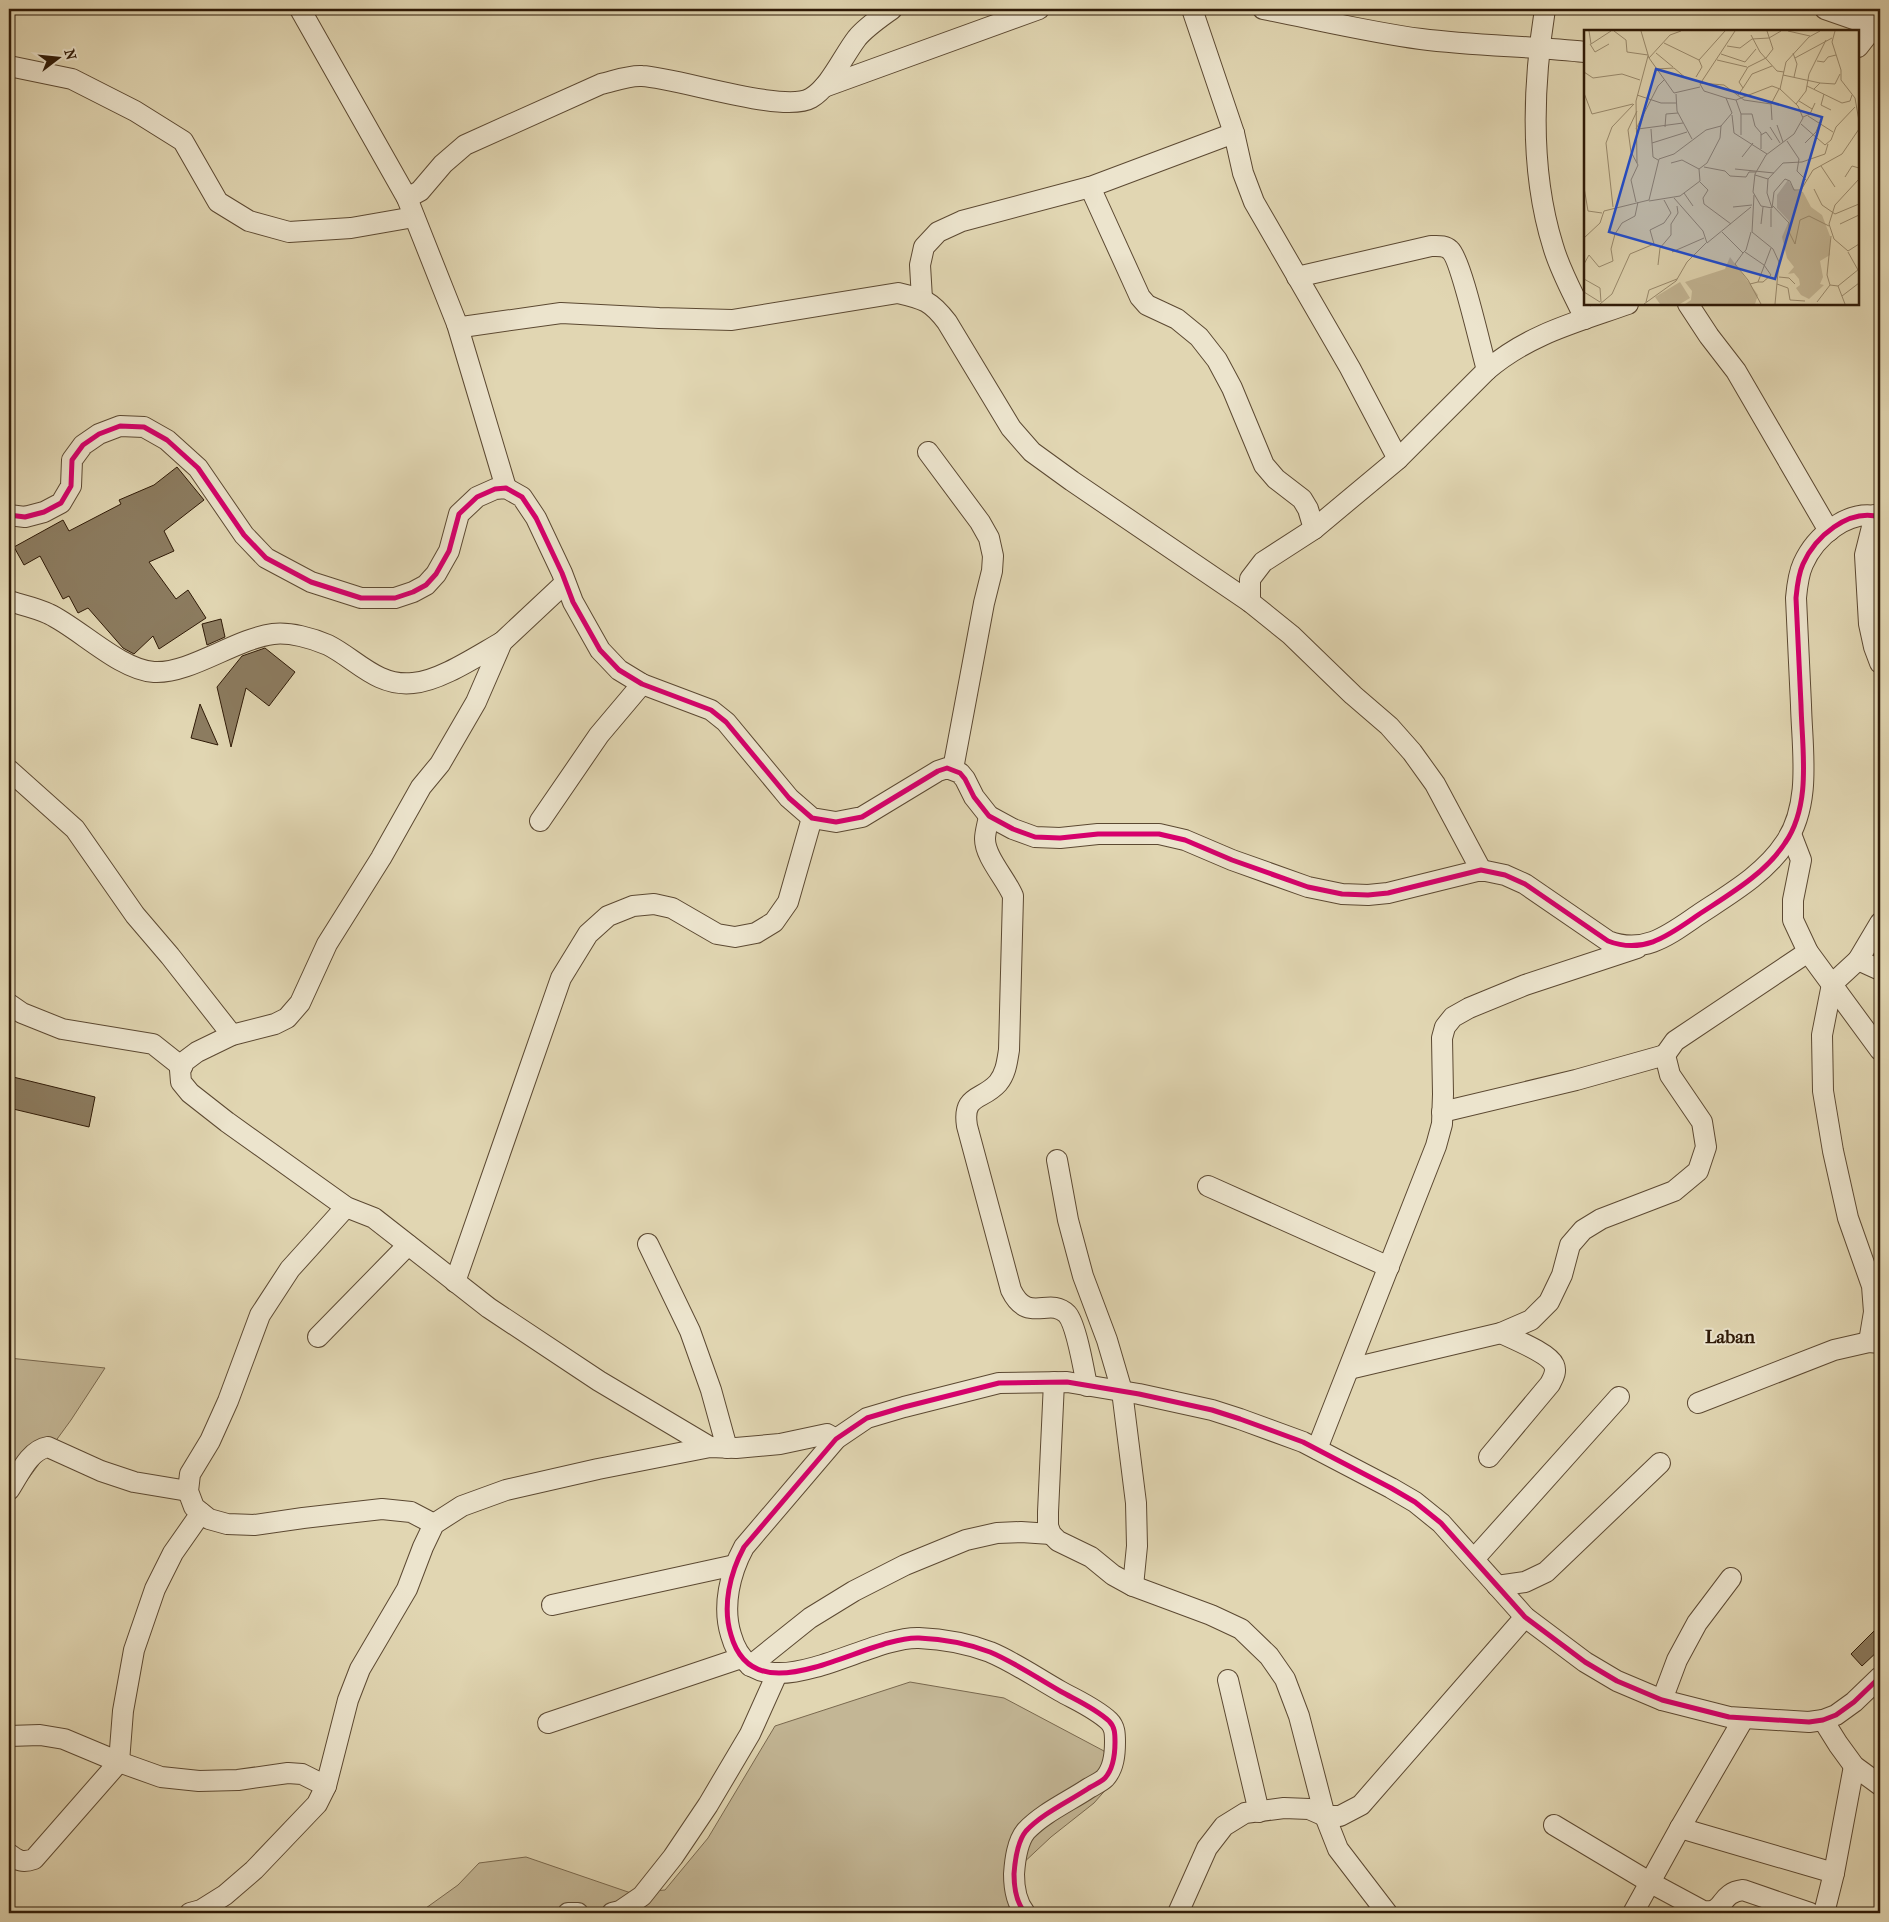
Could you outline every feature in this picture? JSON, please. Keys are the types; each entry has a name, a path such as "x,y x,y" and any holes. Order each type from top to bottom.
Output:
{"street":[{"path":"300,9 407,198 457,324 506,488"},
{"path":"407,198 420,191 443,164 465,145 601,84 622,78 640,75 673,80 767,101 792,103 810,99 824,87 859,36 892,9"},
{"path":"824,87 1039,9"},
{"path":"1192,9 1234,133 1243,173 1254,202 1350,368 1398,459"},
{"path":"1262,9 1419,39 1584,52"},
{"path":"1545,9 1539,47 1536,162 1544,213 1553,248 1585,319"},
{"path":"1825,9 1877,22 1859,46"},
{"path":"9,66 72,79 135,111 184,141 218,202 249,221 289,232 351,228 414,217"},
{"path":"922,299 920,266 924,247 938,232 962,221 1090,187 1234,133"},
{"path":"1090,187 1140,297 1147,305 1177,319 1199,337 1217,360 1232,388 1264,465 1276,479 1302,499 1308,509 1314,529"},
{"path":"1297,277 1431,246 1443,246 1450,250 1460,270 1487,370"},
{"path":"457,324 462,327 561,313 732,320 898,293 922,299 935,307 948,322 973,368 1011,428 1032,452 1250,602 1291,636 1353,695 1389,726 1412,752 1435,784 1481,870"},
{"path":"1250,602 1250,579 1262,562 1314,529 1398,459 1502,357 1543,333 1625,305"},
{"path":"1689,305 1709,336 1736,370 1829,531"},
{"path":"9,515 25,517 44,512 61,503 72,486 72,460 83,445 99,434 120,426 144,427 167,440 198,468 244,535 266,558 311,582 361,598 395,598 426,585 436,574 449,551 460,514 477,497 495,489 506,488 522,497 536,518 582,621 600,650 619,670 642,684 711,710 726,722 789,798 812,818 836,822 862,817 938,771 947,768 953,769 965,779 974,797 990,816 1013,829 1035,837 1060,838 1098,834 1159,834 1185,840 1232,860 1308,887 1342,894 1368,895 1388,893 1481,870 1505,874 1554,902 1591,931 1608,941 1617,944 1645,945"},
{"path":"928,452 980,522 989,538 993,556 992,571 982,612 953,769"},
{"path":"1317,1449 1436,1146 1442,1124 1441,1052 1445,1027 1453,1017 1469,1008 1524,985 1668,936 1732,892 1774,857 1791,834 1800,807 1803,764 1796,598 1798,582 1802,565 1809,553 1829,531 1851,517 1877,516 1865,555 1869,624 1874,648 1880,663"},
{"path":"9,601 48,613 130,666 154,672 178,668 248,640 273,634 298,635 328,645 364,670 387,680 412,684 434,679 502,642 565,583"},
{"path":"502,642 476,702 440,764 421,787 381,858 327,944 300,1003 287,1018 275,1024 232,1035 197,1052 185,1061 180,1070 182,1082 190,1093 227,1122 346,1206 374,1218 489,1308 599,1381 719,1447"},
{"path":"540,821 599,735 642,684"},
{"path":"9,770 76,829 135,915 232,1035"},
{"path":"990,816 984,839 987,851 1008,884 1013,896 1009,1050 1004,1074 996,1084 975,1097 968,1105 966,1115 967,1126 1011,1290 1017,1302 1026,1308 1058,1309 1067,1314 1072,1323 1087,1386"},
{"path":"455,1282 562,978 588,934 608,916 633,906 654,904 672,908 717,934 735,937 756,933 774,922 788,902 812,818"},
{"path":"1791,834 1801,860 1793,900 1793,920 1808,952 1880,1050"},
{"path":"1698,1403 1834,1350 1874,1342 1872,1286 1848,1218 1833,1151 1823,1091 1822,1035 1832,984 1858,960 1880,923"},
{"path":"1442,1112 1576,1080 1665,1055 1675,1041 1808,952"},
{"path":"1858,960 1880,970"},
{"path":"9,1004 22,1013 62,1029 153,1044 182,1067"},
{"path":"1348,1369 1501,1333 1531,1320 1549,1302 1562,1274 1570,1245 1583,1230 1601,1219 1674,1191 1698,1171 1706,1147 1702,1122 1670,1075 1665,1055"},
{"path":"1057,1160 1068,1220 1083,1276 1107,1340 1122,1391 1136,1503 1137,1546 1133,1586"},
{"path":"1208,1186 1389,1267"},
{"path":"346,1206 290,1269 260,1314 228,1401 210,1441 190,1474 188,1491 194,1507 201,1513 209,1519 228,1524 254,1525 382,1509 410,1512 434,1524"},
{"path":"648,1244 690,1331 711,1390 719,1447"},
{"path":"318,1337 408,1245"},
{"path":"1489,1458 1550,1384 1555,1375 1554,1365 1546,1356 1501,1333"},
{"path":"1054,1382 1048,1512 1048,1526 1051,1534 1058,1541 1091,1557 1113,1575 1133,1586 1211,1615 1241,1629 1269,1656 1285,1679 1299,1716 1325,1816 1338,1849 1388,1913"},
{"path":"1025,1913 1016,1898 1014,1883 1016,1857 1021,1840 1025,1833 1039,1819 1105,1778 1113,1764 1115,1748 1115,1733 1110,1722 990,1652 938,1640 899,1639 816,1666 777,1674 764,1672 746,1662 734,1644 727,1617 727,1599 735,1565 744,1547 757,1530 836,1439 868,1418 904,1407 999,1383 1054,1382 1122,1391 1230,1416 1285,1435 1317,1449 1416,1502 1441,1522 1525,1616 1585,1662 1616,1681 1662,1700 1702,1711 1744,1718 1809,1722 1823,1720 1836,1715 1854,1702 1880,1677"},
{"path":"1474,1559 1619,1397"},
{"path":"190,1913 201,1910 225,1895 254,1870 317,1804 326,1786 348,1700 360,1669 407,1589 420,1553 434,1524 462,1506 506,1490 719,1447 736,1448 780,1444 827,1434 836,1439"},
{"path":"9,1490 32,1454 40,1448 48,1447 101,1471 134,1482 188,1491"},
{"path":"1497,1586 1525,1582 1546,1572 1660,1464"},
{"path":"9,1854 25,1862 34,1859 119,1762 123,1710 137,1642 154,1589 173,1553 201,1513"},
{"path":"548,1723 746,1662 810,1618 854,1591 905,1565 966,1540 1021,1532 1051,1534"},
{"path":"552,1605 735,1565"},
{"path":"1662,1700 1678,1660 1697,1623 1730,1578"},
{"path":"1178,1913 1207,1848 1224,1826 1246,1813 1284,1808 1309,1809 1325,1816 1340,1816 1361,1805 1525,1616"},
{"path":"612,1913 620,1911 642,1896 673,1857 708,1805 750,1734 777,1674"},
{"path":"1228,1680 1259,1812"},
{"path":"1633,1913 1744,1718"},
{"path":"1823,1720 1854,1766 1880,1785"},
{"path":"9,1736 40,1736 64,1739 161,1777 199,1781 238,1780 288,1773 302,1774 326,1786"},
{"path":"1824,1913 1834,1873 1854,1766"},
{"path":"1554,1825 1651,1883 1703,1911 1710,1912 1717,1909 1727,1895 1743,1890 1810,1913"},
{"path":"1680,1828 1834,1873"},
{"path":"568,1913 578,1913"}],"shaded area":[{"path":"9,1358 105,1368 71,1420 9,1505"},
{"path":"910,1682 1004,1698 1104,1751 1110,1767 1109,1786 1094,1803 1051,1837 1020,1866 1014,1913 419,1913 458,1885 479,1863 526,1857 631,1893 665,1890 708,1838 775,1726"}],"building":[{"path":"177,467 204,500 164,531 174,551 149,562 176,599 188,590 206,618 159,649 153,636 134,654 123,648 88,608 78,613 69,596 63,599 40,556 24,565 14,547 63,520 69,531 121,504 119,500 154,485"},
{"path":"221,619 225,637 207,645 202,624"},
{"path":"265,648 295,672 269,706 246,688 231,747 217,687 242,656"},
{"path":"200,704 218,745 191,738"},
{"path":"9,1076 95,1097 89,1127 9,1108"},
{"path":"1880,1625 1880,1649 1862,1666 1851,1654"}],"cycle path":[{"path":"9,515 25,517 44,512 61,503 71,486 72,460 83,445 99,434 120,426 144,427 167,440 198,468 244,535 266,558 311,582 361,598 395,598 426,585 436,574 449,551 459,514 477,497 495,489 506,488 522,497 536,518 562,573 573,602 600,650 619,670 642,684 711,710 726,722 789,798 812,818 836,822 862,817 938,771 947,768 960,773 974,797 989,816 1013,829 1035,837 1060,838 1098,834 1159,834 1185,840 1232,860 1308,887 1342,894 1368,895 1388,893 1481,870 1505,875 1525,884 1608,941 1633,946 1656,941 1666,936 1733,892 1767,865 1785,843 1799,811 1803,776 1796,598 1800,572 1808,554 1824,535 1834,527 1856,517 1868,515 1880,517"},
{"path":"1025,1913 1018,1900 1014,1879 1020,1840 1026,1831 1040,1819 1102,1781 1108,1774 1113,1761 1115,1736 1112,1726 1104,1716 1008,1660 982,1649 946,1641 919,1638 896,1641 813,1668 787,1673 763,1671 744,1659 731,1635 728,1624 727,1601 731,1579 744,1547 836,1439 867,1418 904,1407 999,1383 1067,1382 1139,1394 1212,1410 1303,1442 1415,1502 1441,1523 1525,1617 1585,1662 1617,1681 1662,1700 1729,1717 1809,1722 1823,1720 1836,1715 1854,1702 1880,1677"}],"district":[{"name":"Laban","path":"1730,1336"}]}
